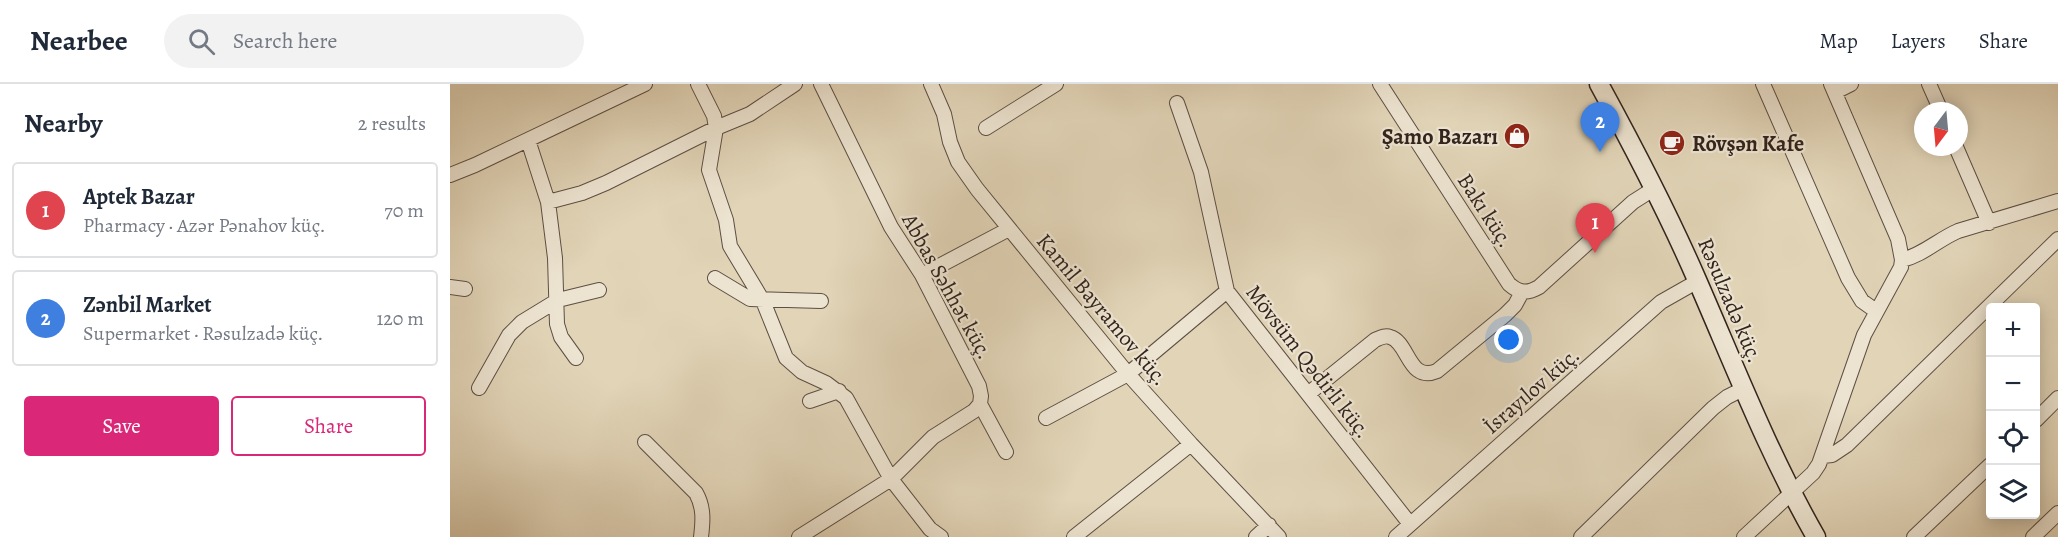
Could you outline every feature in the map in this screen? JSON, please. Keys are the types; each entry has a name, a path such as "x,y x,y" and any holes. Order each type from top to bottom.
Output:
{"street":[{"path":"450,175 645,84"},
{"path":"698,84 714,116 716,128 709,170 726,220 730,246 763,301 786,358 802,372 839,391 846,398 891,478 930,529 941,537"},
{"path":"548,202 582,193 606,183 716,128 750,114 795,84"},
{"name":"Abbas Səhhət küç.","path":"821,84 891,227 922,275 979,386 980,404 1006,452"},
{"name":"Kamil Bayramov küç.","path":"931,84 944,114 950,142 958,162 977,189 1128,374 1279,537"},
{"path":"986,128 1056,84"},
{"name":"Bakı küç.","path":"1380,84 1509,284 1522,292"},
{"name":"Rəsulzadə küç.","path":"1599,84 1655,188 1698,281 1743,389 1816,537"},
{"path":"1763,84 1848,278 1862,301 1876,311"},
{"path":"1744,537 1813,473 1823,456 1858,349 1876,311 1898,275 1902,260 1898,239 1833,88 1851,84"},
{"path":"1929,84 1937,102"},
{"name":"Mövsüm Qədirli küç.","path":"1177,103 1201,172 1227,291 1410,524"},
{"path":"528,140 548,202 558,300 557,324 561,337 576,358"},
{"path":"1960,156 1989,223"},
{"path":"1308,394 1375,340 1385,336 1392,337 1398,343 1421,373 1430,374 1437,371 1505,315 1522,292 1533,291 1539,287 1633,202 1655,188"},
{"path":"1902,260 1911,258 1943,237 1958,231 2055,202 2058,217"},
{"path":"922,275 1010,229"},
{"path":"1823,456 1832,455 1847,445 2058,239"},
{"path":"715,278 750,299 821,301"},
{"name":"İsrayılov küç.","path":"1396,537 1661,302 1698,281"},
{"path":"450,287 465,289"},
{"path":"479,388 509,335 522,322 558,300 599,290"},
{"path":"1046,418 1128,374 1227,291"},
{"path":"1581,537 1713,408 1727,397 1743,389"},
{"path":"810,400 839,391"},
{"path":"2040,416 2058,398"},
{"path":"799,537 891,478 933,437 974,411 980,404"},
{"path":"645,442 696,493 702,502 701,537"},
{"path":"1074,537 1191,444"},
{"path":"1914,537 1930,532 1986,469"},
{"path":"2033,537 2058,513"},
{"path":"1256,537 1269,525"}],"place":[{"name":"Şamo Bazarı","path":"1517,136"},
{"name":"Rövşən Kafe","path":"1672,143"},
{"name":"Zənbil Market","path":"1600,152"},
{"name":"Aptek Bazar","path":"1595,253"}]}
